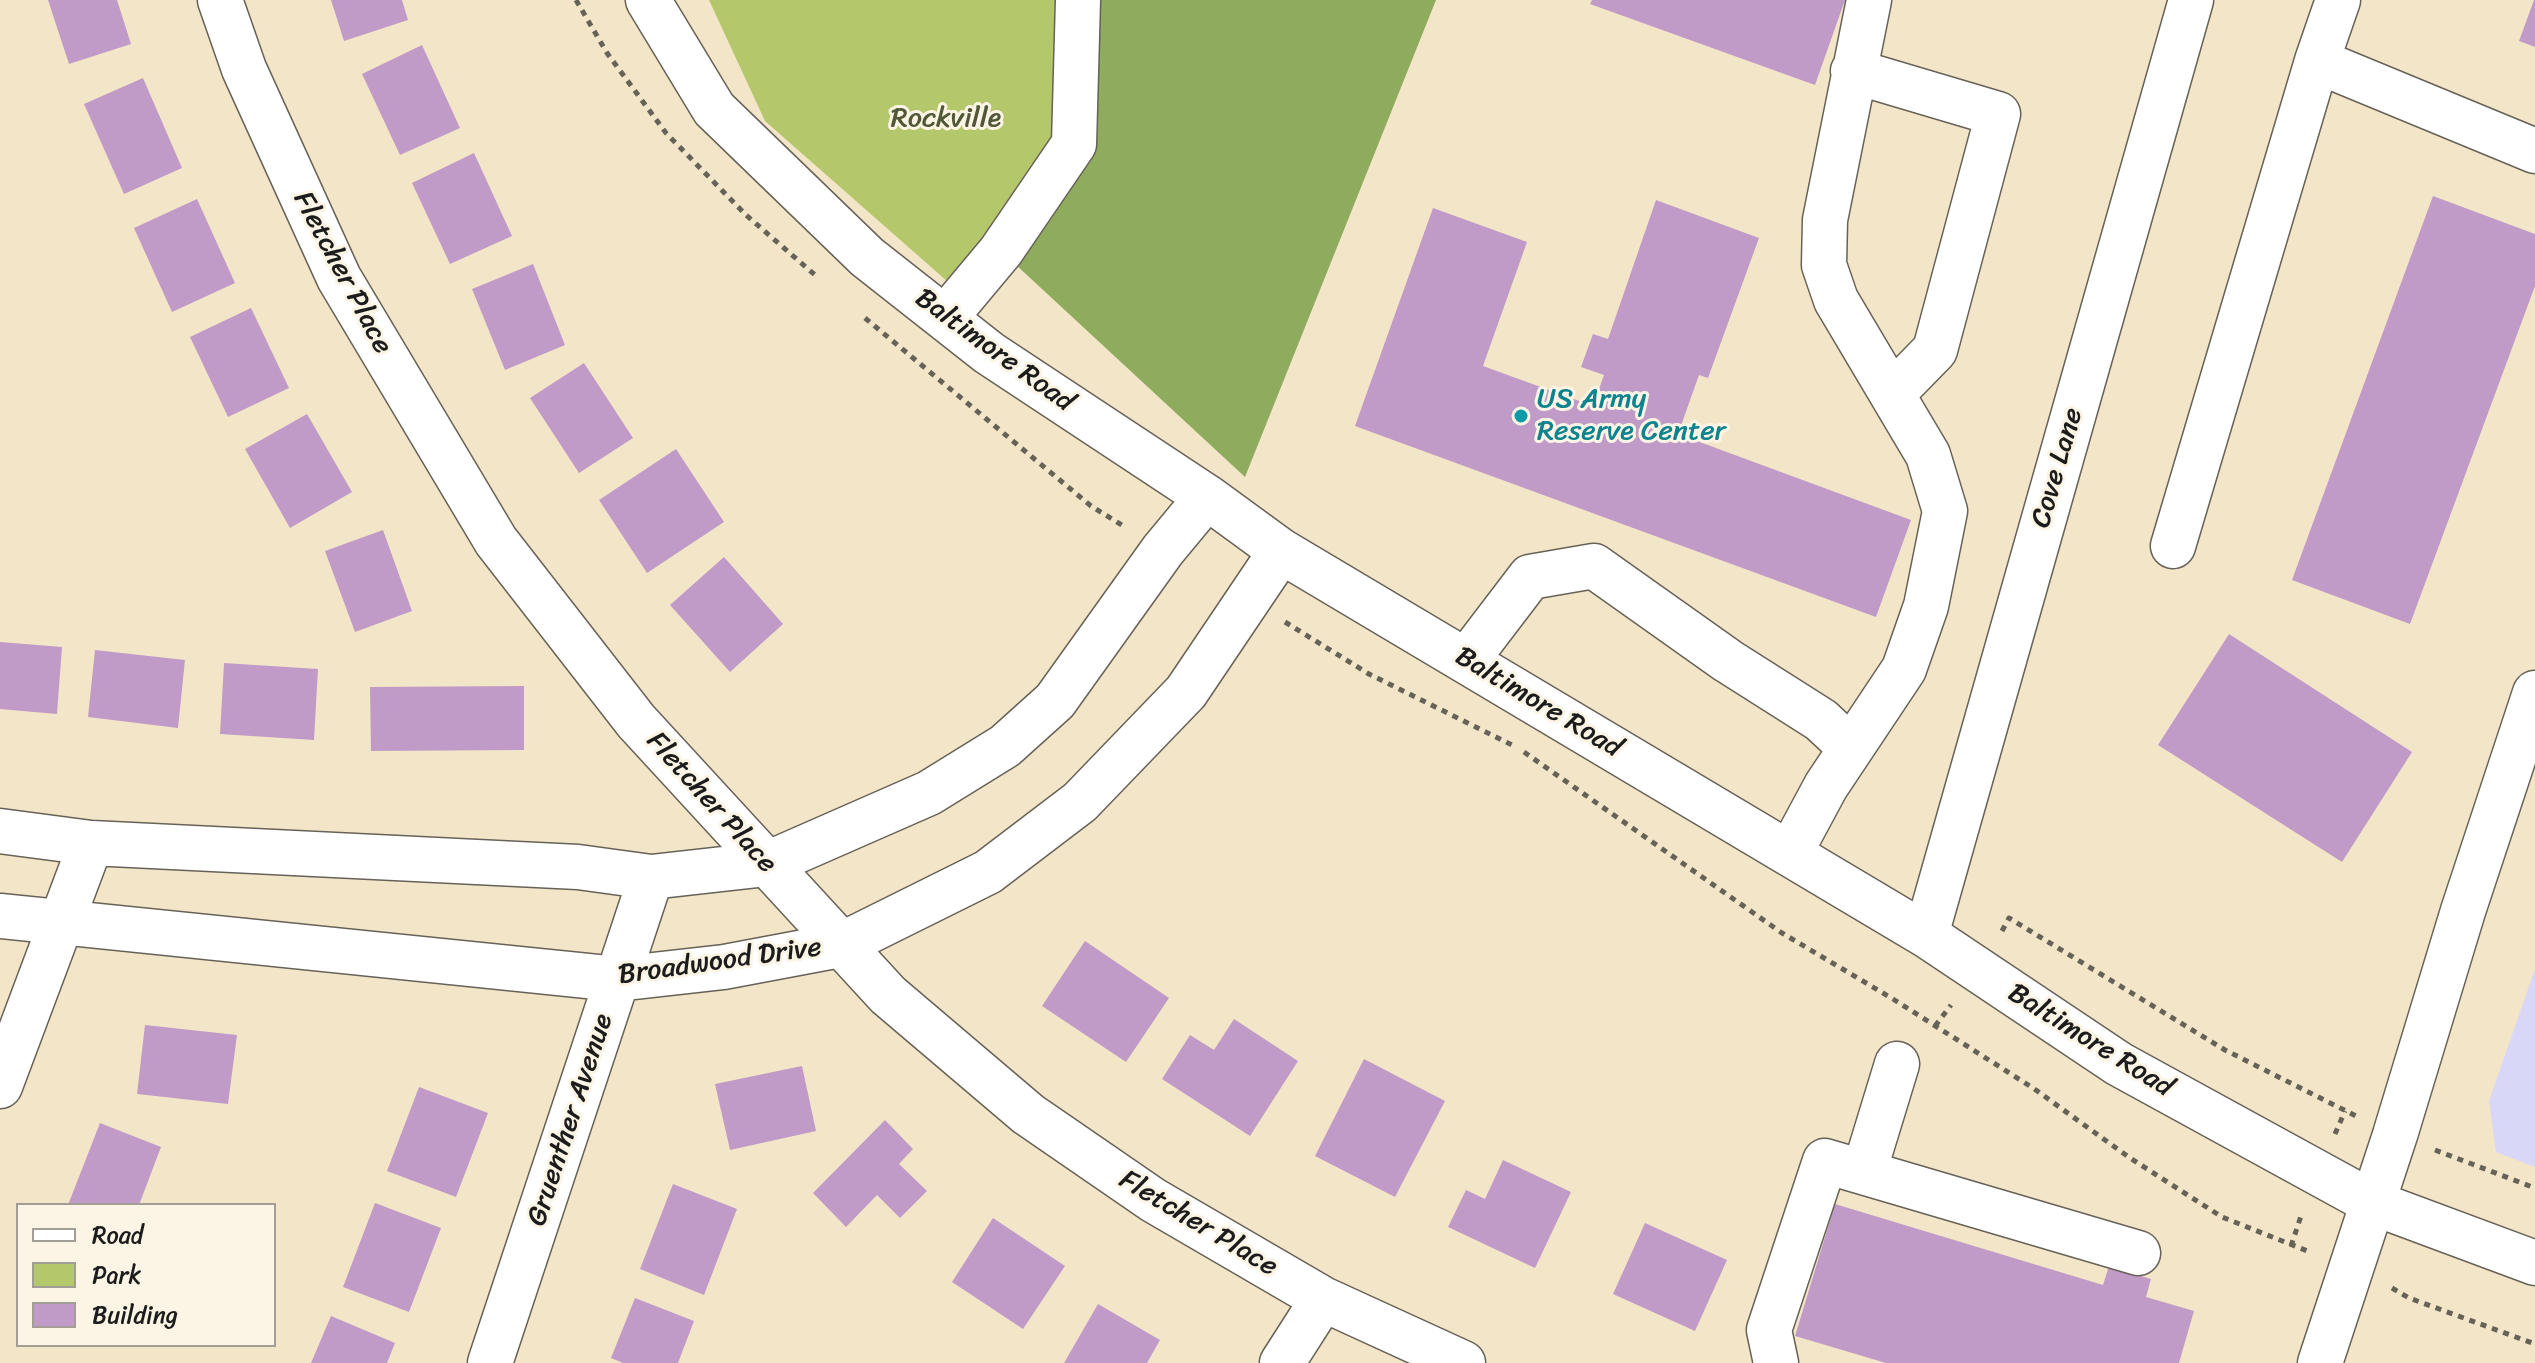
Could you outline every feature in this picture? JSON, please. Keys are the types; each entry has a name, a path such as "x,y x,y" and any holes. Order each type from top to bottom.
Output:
{"street":[{"name":"Fletcher Place","path":"220,0 244,69 339,278 496,541 636,721 888,995 1028,1114 1153,1200 1323,1299 1463,1363"},
{"name":"Baltimore Road","path":"648,0 714,109 867,257 989,353 1207,497 1281,551 1926,935 2119,1064 2371,1202 2535,1263"},
{"path":"945,318 1001,251 1074,144 1078,0"},
{"path":"1790,853 1826,786 1904,669 1926,606 1945,511 1928,455 1836,300 1824,265 1825,220 1869,0"},
{"name":"Cove Lane","path":"1926,935 2191,0"},
{"path":"2173,546 2317,61 2338,0"},
{"path":"2317,61 2535,151"},
{"path":"1853,71 1998,114 1935,350 1892,394"},
{"path":"0,831 91,843 578,867 651,877 767,864 929,793 1005,746 1055,701 1163,550 1207,497"},
{"name":"Broadwood Drive","path":"0,916 617,979 724,967 841,945 988,872 1080,802 1186,692 1281,551"},
{"path":"1466,661 1530,577 1594,566 1728,661 1821,720 1851,748"},
{"path":"2323,1362 2463,911 2535,693"},
{"path":"0,1086 91,843"},
{"name":"Gruenther Avenue","path":"490,1363 651,877"},
{"path":"1864,1172 1897,1064"},
{"path":"1776,1363 1769,1330 1825,1161 2138,1253"},
{"path":"1282,1363 1323,1299"}],"path":[{"path":"1935,1026 1978,970 2009,918 2225,1050 2395,1135 2535,1188"},
{"path":"2351,1266 2409,1298 2535,1344"}],"shaded area":[{"path":"2535,969 2535,1167 2496,1152 2489,1101"}],"green space":[{"name":"Rockville","path":"709,0 1078,0 1074,144 964,296 765,121"},
{"path":"1078,0 1436,0 1245,477 1001,251 1074,144"}],"building":[{"path":"48,0 117,0 131,44 69,64"},
{"path":"331,0 402,0 408,20 344,41"},
{"path":"1592,0 1845,0 1815,85 1590,4"},
{"path":"2535,0 2535,47 2519,41"},
{"path":"422,45 460,128 400,155 362,74"},
{"path":"143,78 182,168 124,194 84,104"},
{"path":"474,153 512,236 450,264 412,183"},
{"path":"2433,196 2535,234 2535,286 2410,624 2292,580"},
{"path":"197,199 235,283 172,312 134,228"},
{"name":"US Army Reserve Center","path":"1656,200 1759,238 1708,378 1699,375 1678,434 1911,520 1876,617 1355,426 1433,208 1527,242 1483,366 1593,406 1604,375 1581,367 1593,334 1608,339"},
{"path":"533,264 565,345 505,370 472,289"},
{"path":"251,308 289,388 228,417 190,337"},
{"path":"584,363 633,438 579,473 530,398"},
{"path":"307,414 352,492 290,528 245,449"},
{"path":"676,449 724,522 647,573 599,500"},
{"path":"383,530 412,611 355,632 325,551"},
{"path":"724,557 783,624 730,672 670,605"},
{"path":"2229,634 2412,752 2342,862 2158,745"},
{"path":"0,642 62,647 57,714 0,709"},
{"path":"95,650 185,660 178,728 88,717"},
{"path":"224,663 318,669 314,740 220,734"},
{"path":"524,686 524,750 371,751 370,687"},
{"path":"1085,941 1169,998 1126,1062 1042,1006"},
{"path":"1234,1019 1298,1061 1250,1136 1162,1079 1190,1035 1214,1050"},
{"path":"145,1025 237,1035 228,1104 137,1094"},
{"path":"1364,1059 1445,1101 1395,1197 1315,1156"},
{"path":"802,1066 816,1131 730,1150 715,1084"},
{"path":"419,1087 488,1113 456,1197 387,1171"},
{"path":"885,1120 913,1149 899,1164 927,1191 900,1218 877,1195 846,1227 813,1193"},
{"path":"100,1123 161,1147 140,1203 69,1203"},
{"path":"1503,1160 1571,1192 1535,1268 1448,1227 1466,1190 1485,1199"},
{"path":"673,1184 737,1209 704,1295 640,1269"},
{"path":"375,1203 441,1228 409,1312 343,1287"},
{"path":"1835,1204 2103,1285 2109,1266 2151,1279 2146,1297 2194,1311 2179,1363 1886,1363 1795,1336"},
{"path":"993,1218 1065,1266 1023,1329 952,1282"},
{"path":"1645,1223 1727,1260 1695,1331 1613,1294"},
{"path":"635,1298 694,1321 678,1363 623,1363 611,1358"},
{"path":"1098,1304 1160,1340 1147,1363 1064,1363"},
{"path":"331,1316 395,1343 387,1363 311,1363"}],"place":[{"name":"US Army Reserve Center","path":"1521,416"}]}
